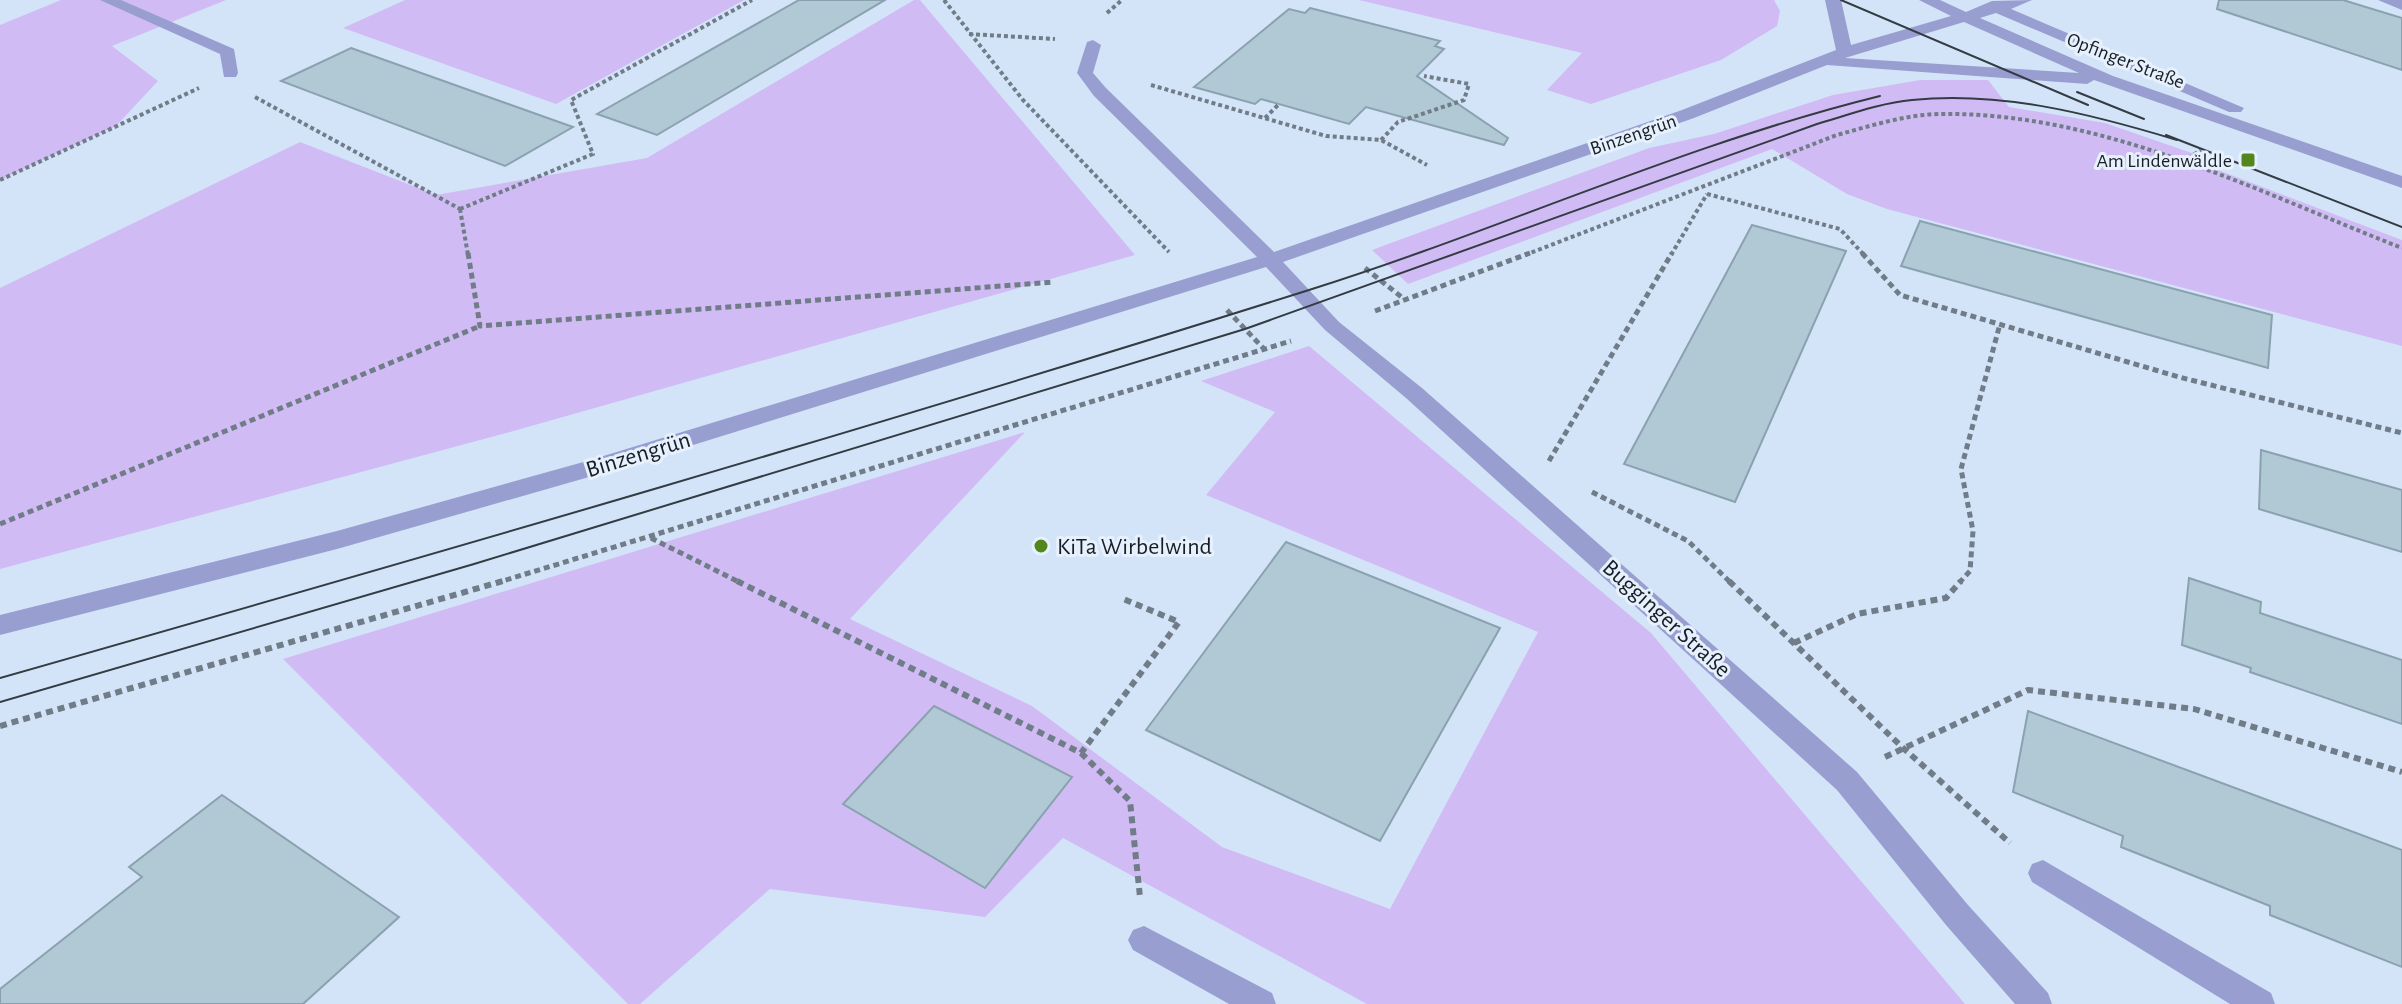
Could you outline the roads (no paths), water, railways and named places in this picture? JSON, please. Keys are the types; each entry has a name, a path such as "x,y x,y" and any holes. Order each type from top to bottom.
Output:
{"street":[{"path":"108,0 228,52 230,73"},
{"path":"1833,0 1845,52"},
{"name":"Opfinger Straße","path":"1927,0 2107,80 2315,149 2402,182"},
{"name":"Opfinger Straße","path":"1977,0 2243,111 2315,149"},
{"name":"Binzengrün","path":"0,625 337,540 595,467 1334,240 1673,120 1845,52 2024,0"},
{"path":"2386,0 2402,5"},
{"path":"1093,45 1085,73 1121,114 1269,259"},
{"path":"1822,62 2107,80"},
{"name":"Bugginger Straße","path":"1269,259 1332,326 1414,393 1847,781 1957,915 2036,1004"},
{"path":"2043,873 2259,1004"},
{"path":"1144,940 1260,1004"}],"tram line":[{"path":"1841,0 2088,105"},
{"path":"2077,92 2144,119"},
{"path":"0,678 656,488 1146,341 1380,266 1735,138 1880,96"},
{"path":"0,702 474,564 1245,329 1817,124 1876,107 1946,98 2013,102 2079,114 2177,140"},
{"path":"2166,135 2402,227"}],"place":[{"name":"Am Lindenwäldle","path":"2248,160"},
{"name":"KiTa Wirbelwind","path":"1041,546"}]}
